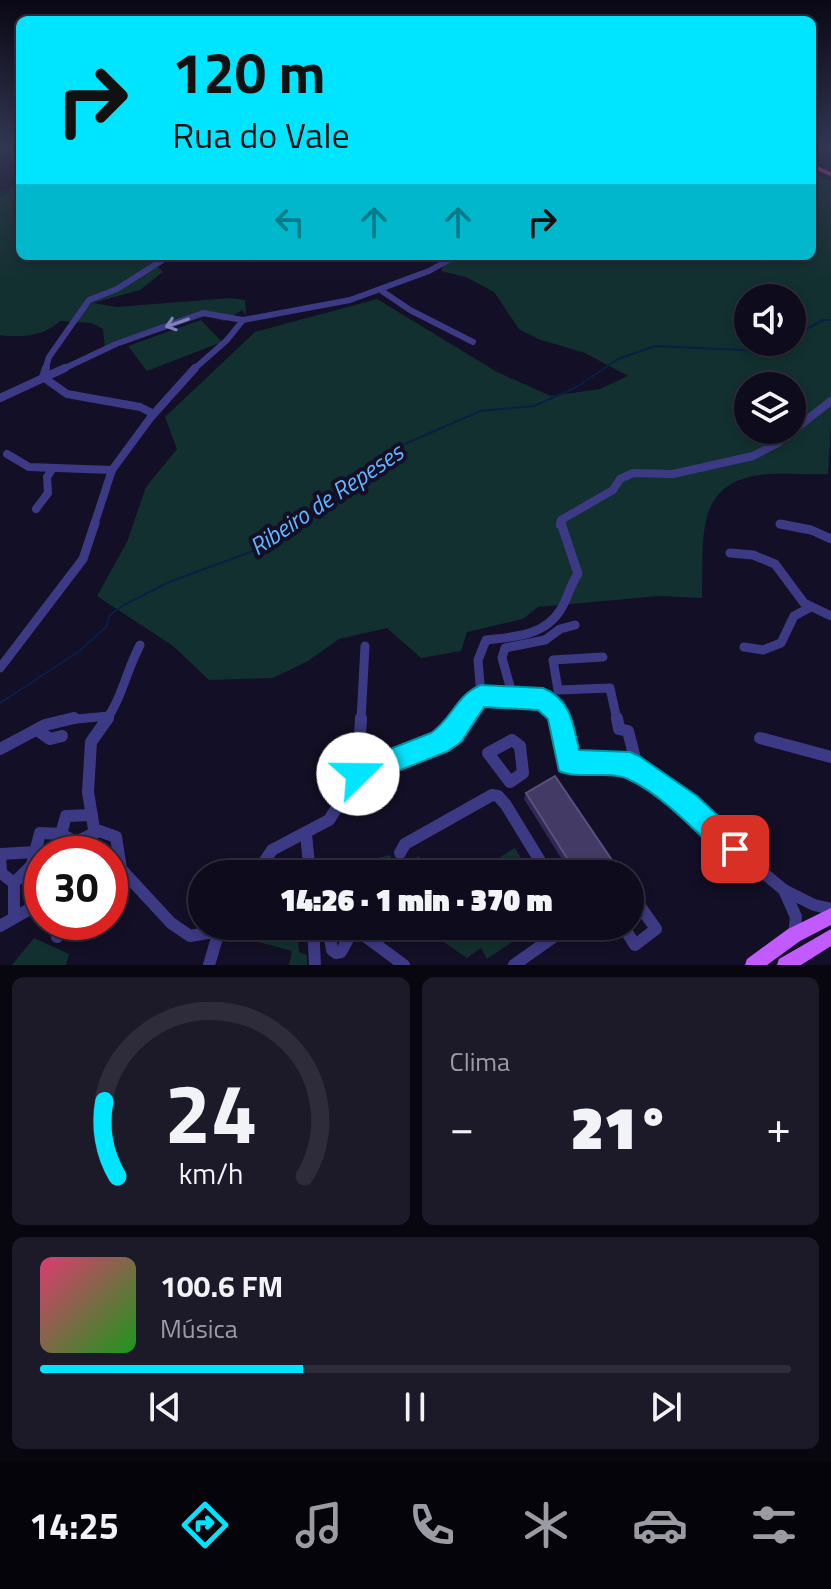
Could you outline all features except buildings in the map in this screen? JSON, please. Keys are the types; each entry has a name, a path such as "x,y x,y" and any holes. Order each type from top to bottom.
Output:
{"main road":[{"path":"753,965 794,935 831,916"},
{"path":"785,965 831,937"}],"street":[{"path":"43,377 49,357 89,300 117,289 163,260"},
{"path":"0,398 112,345 203,313 243,320 350,300 382,291 449,260"},
{"path":"382,291 410,310 473,342"},
{"path":"0,668 5,653 83,559 112,470 152,413 206,358 229,341 243,320"},
{"path":"43,377 67,394 140,407 152,413"},
{"path":"481,696 476,673 478,651 486,640 530,635 553,622 570,584 578,574 560,528 561,520 613,490 620,479 633,473 673,474 753,456 776,444 831,401"},
{"path":"7,454 29,467 112,470"},
{"path":"36,509 48,493 47,477 53,468"},
{"path":"780,524 811,530 831,539"},
{"path":"730,553 743,551 769,560 786,574 795,594 809,608 831,616"},
{"path":"744,647 763,650 781,643 794,616 809,608"},
{"path":"513,697 502,658 505,648 545,640 560,629 575,625"},
{"path":"113,836 94,829 88,792 91,742 109,716 140,645"},
{"path":"265,860 272,850 329,820 358,774 365,646"},
{"path":"603,657 553,660 558,690 610,688 619,729 628,731 638,771"},
{"path":"358,774 452,734 472,701 481,696 543,699 559,713 568,762 630,765 687,805 714,832 784,890 814,905 831,909"},
{"path":"0,749 64,720 109,716"},
{"path":"37,730 50,739 62,736"},
{"path":"760,738 831,757"},
{"path":"512,740 520,746 523,773 510,782 500,773 488,753 512,740"},
{"path":"400,853 405,844 492,795 500,785 500,773"},
{"path":"506,805 505,797 518,776"},
{"path":"492,795 498,796 506,805 539,860"},
{"path":"39,836 40,833 61,834 66,816 92,815"},
{"path":"92,836 99,831"},
{"path":"306,834 309,860"},
{"path":"14,883 1,873 0,855 24,853"},
{"path":"14,883 24,876"},
{"path":"128,882 171,923 188,935"},
{"path":"14,883 14,917"},
{"path":"784,890 795,909 798,926 794,935"},
{"path":"0,926 24,912"},
{"path":"644,912 656,929 644,938"},
{"path":"209,965 217,940"},
{"path":"314,940 315,965"},
{"path":"330,940 332,950 336,953 346,946 348,940"},
{"path":"370,940 404,965"},
{"path":"514,965 549,940"}],"green space":[{"path":"0,193 16,193 16,260 152,260 163,272 140,290 93,303 117,307 230,298 245,300 246,316 242,310 224,321 207,316 105,349 103,329 92,323 60,321 32,335 0,335"},
{"path":"816,193 831,193 831,426 828,474 772,474 746,478 728,486 715,499 708,515 704,533 702,598 659,596 538,607 523,619 467,632 461,651 421,658 387,628 339,639 308,661 273,678 209,680 173,646 97,596 127,542 146,487 177,449 165,417 255,332 377,299 497,372 551,396 600,389 628,376 585,353 538,339 519,329 494,292 466,277 441,271 450,260 816,260"},
{"path":"201,320 222,342 147,371 128,346"},
{"path":"515,848 522,860 496,860"},
{"path":"390,855 392,860 373,860"},
{"path":"32,940 69,954 66,965 12,965"},
{"path":"251,940 298,940 299,952 307,955 307,965 289,965 292,951"},
{"path":"441,940 515,940 487,959 481,948 467,958"}],"waterway":[{"name":"Ribeiro de Repeses","path":"0,196 4,193"},
{"name":"Ribeiro de Repeses","path":"806,329 823,320 831,320"},
{"name":"Ribeiro de Repeses","path":"0,703 78,652 106,627 110,615 124,605 169,582 264,547 398,447 480,411 534,406 577,387 618,359 655,346 734,350"}],"route":[{"path":"358,774 452,734 472,701 481,696 543,699 559,713 568,762 630,765 687,805 735,849"}]}
